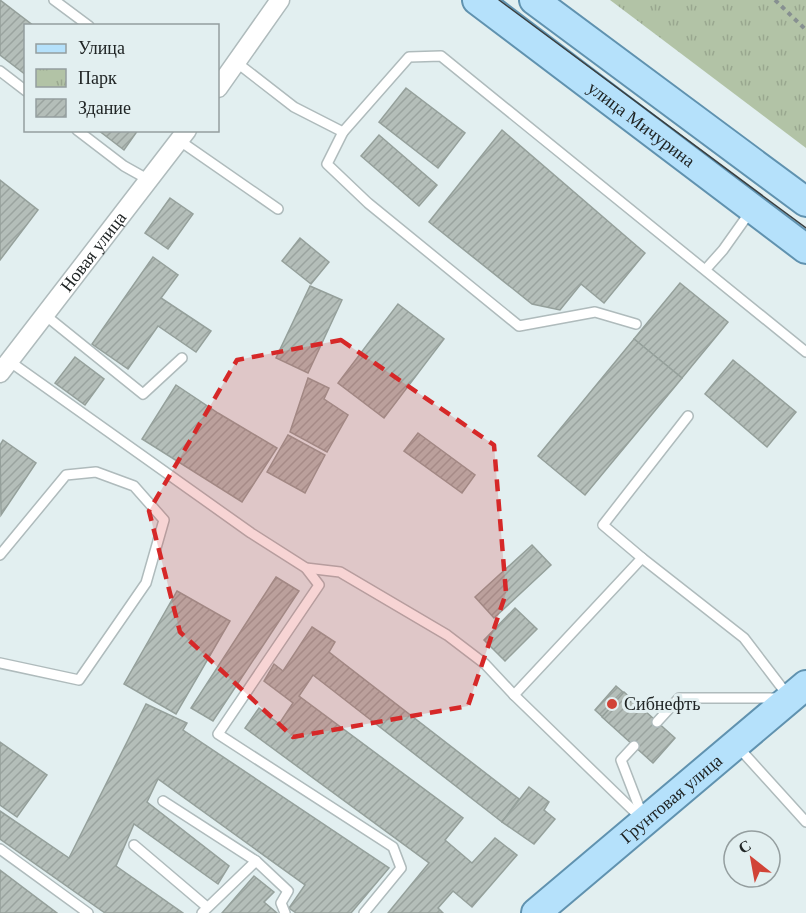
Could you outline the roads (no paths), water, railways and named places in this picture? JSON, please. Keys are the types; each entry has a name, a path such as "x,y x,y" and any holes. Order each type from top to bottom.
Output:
{"main road":[{"name":"улица Мичурина","path":"477,0 754,207 806,249"},
{"name":"улица Мичурина","path":"534,0 806,202"},
{"name":"Грунтовая улица","path":"536,913 798,691"}],"street":[{"path":"219,87 280,0"},
{"name":"Новая улица","path":"5,367 184,136"}],"lane":[{"path":"54,0 86,24"},
{"path":"636,324 595,312 519,326 368,203 327,164 343,132 409,57 441,56 806,352"},
{"path":"236,62 294,107 343,132"},
{"path":"0,71 24,89"},
{"path":"80,132 124,166 150,181"},
{"path":"184,136 278,209"},
{"path":"706,270 754,207"},
{"path":"45,315 143,394 182,358"},
{"path":"5,367 251,533 306,567 319,585 218,734 393,847 401,868 364,913"},
{"path":"688,416 603,525 744,638 798,691"},
{"path":"0,555 66,476 96,472 134,486 164,520 146,583 79,680 0,663"},
{"path":"514,695 642,558"},
{"path":"306,567 340,572 447,635 485,664 645,822"},
{"path":"657,722 679,698 798,691"},
{"path":"735,744 806,822"},
{"path":"634,746 621,760 645,822"},
{"path":"164,801 256,861 288,891 281,903 285,913"},
{"path":"134,845 205,910 256,861"},
{"path":"0,849 88,913"}],"tram line":[{"path":"499,0 806,228"}],"place":[{"name":"Сибнефть","path":"612,704"}]}
